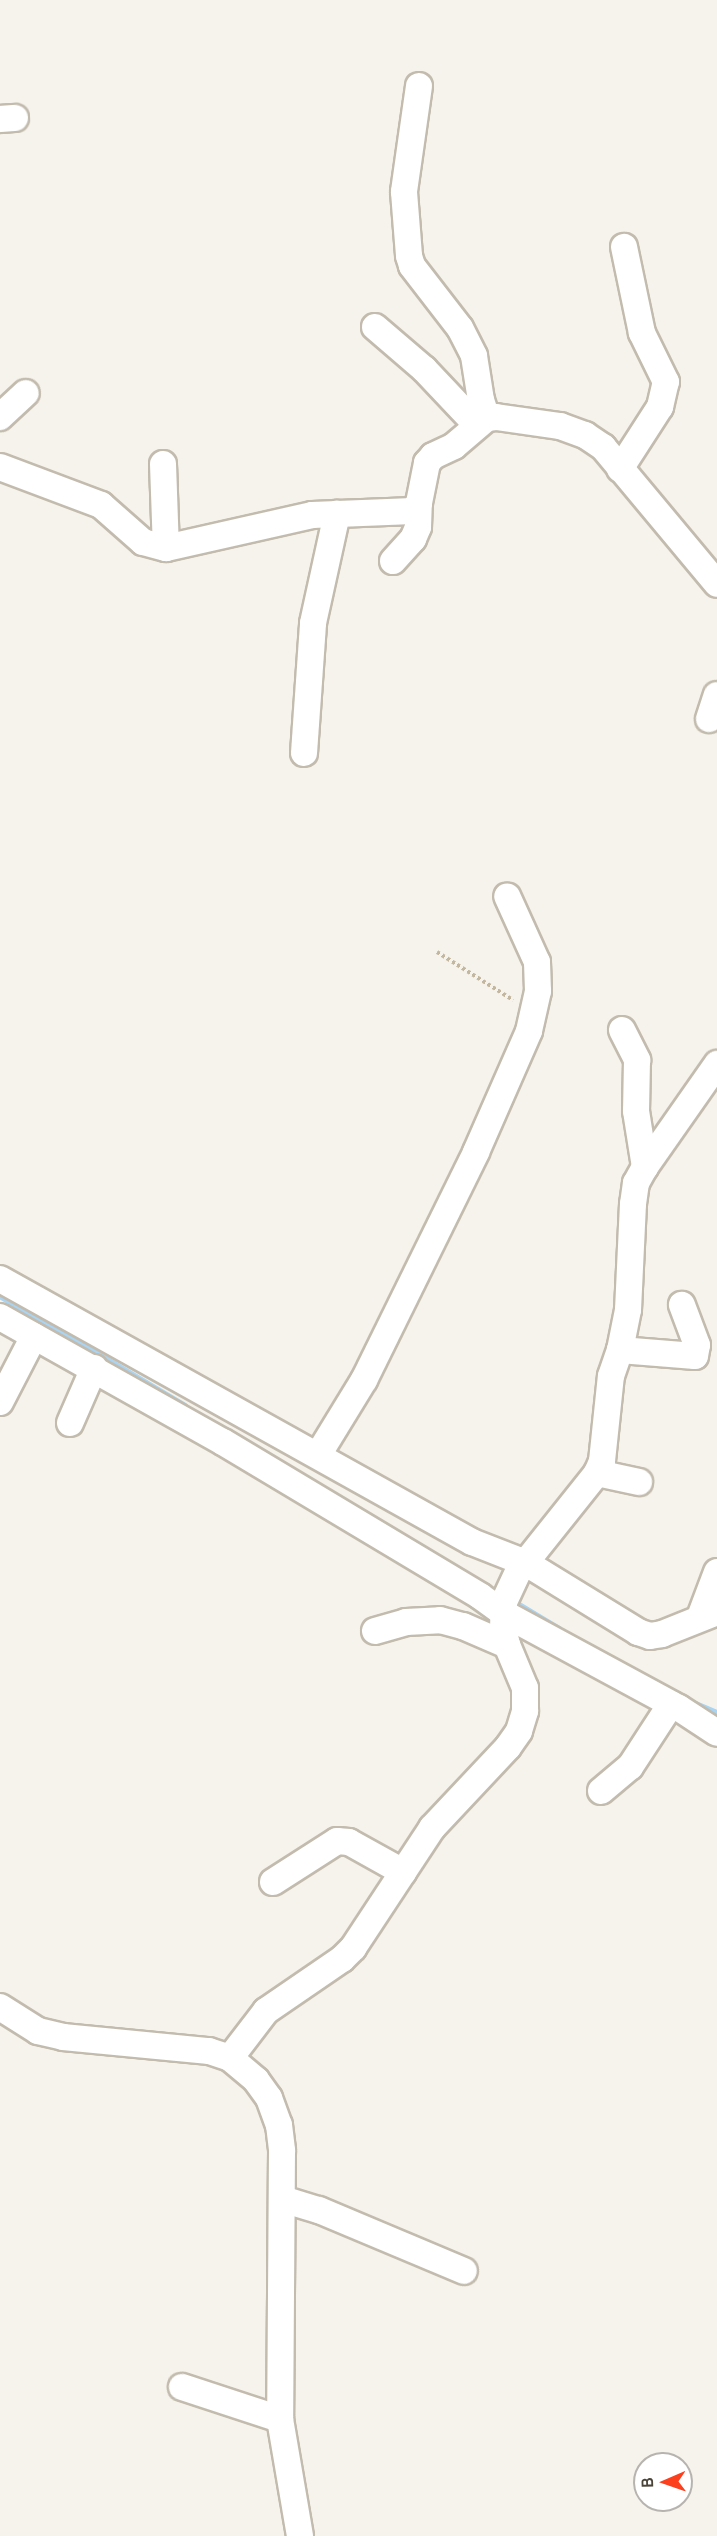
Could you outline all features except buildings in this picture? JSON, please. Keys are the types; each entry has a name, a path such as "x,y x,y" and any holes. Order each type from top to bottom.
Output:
{"street":[{"path":"419,86 404,192 409,256 412,266 460,328 474,356 482,422"},
{"path":"620,469 660,407 666,382 642,333 624,247"},
{"path":"375,327 482,422"},
{"path":"0,417 26,393"},
{"path":"393,561 413,539 427,463 433,456 454,446 482,422 496,417 560,426 585,435 603,447 717,584"},
{"path":"163,464 166,548"},
{"path":"0,467 101,505 143,542 166,548 312,515 405,513 413,510 419,503"},
{"path":"304,753 313,622 337,513"},
{"path":"709,719 717,695"},
{"path":"318,1455 364,1380 476,1152 529,1031 538,991 537,962 507,896"},
{"path":"622,1030 637,1060 636,1111 645,1167"},
{"path":"230,2058 266,2011 342,1959 443,1815 508,1748 519,1731 525,1710 525,1688 507,1644 503,1608 522,1567 597,1473 604,1449 611,1376 620,1350 628,1310 636,1183 717,1064"},
{"path":"0,1279 638,1632 650,1635 662,1634 708,1615 717,1572"},
{"path":"620,1350 695,1356 697,1345 682,1305"},
{"path":"0,1317 94,1368 480,1596 682,1710 717,1733"},
{"path":"0,1402 34,1336"},
{"path":"70,1423 94,1368"},
{"path":"597,1473 639,1482"},
{"path":"375,1631 406,1622 440,1620 463,1626 507,1644"},
{"path":"601,1791 630,1767 682,1710"},
{"path":"273,1882 337,1841 349,1842 403,1872"},
{"path":"0,2007 38,2031 63,2037 209,2051 230,2058 256,2080 269,2098 279,2125 281,2142 280,2419 300,2536"},
{"path":"282,2199 319,2210 464,2271"},
{"path":"182,2387 280,2419"}],"path":[{"path":"437,952 534,1014"}],"waterway":[{"path":"0,1296 185,1406"},
{"path":"511,1600 559,1629"},
{"path":"691,1702 717,1713"}]}
